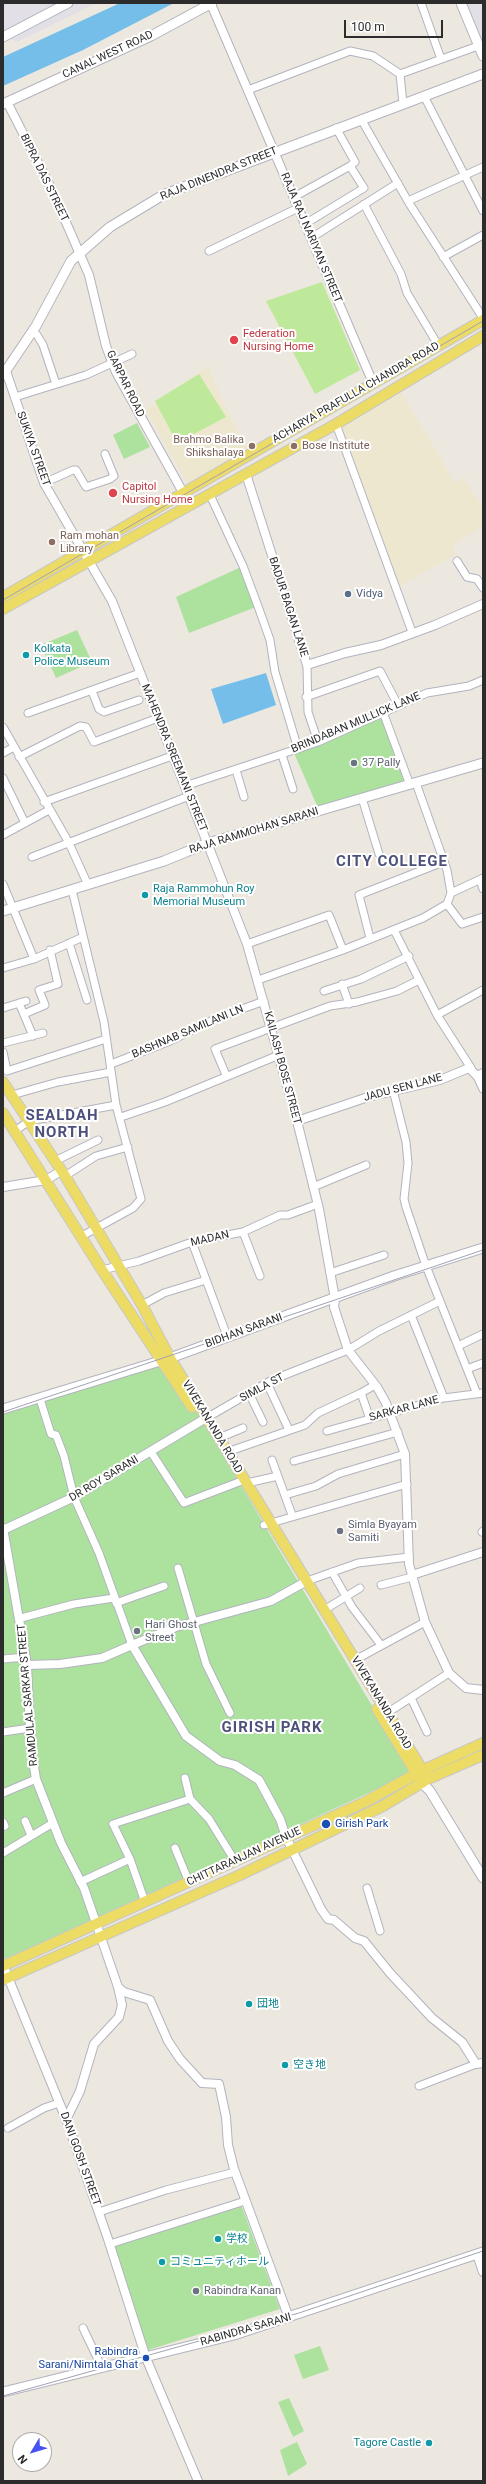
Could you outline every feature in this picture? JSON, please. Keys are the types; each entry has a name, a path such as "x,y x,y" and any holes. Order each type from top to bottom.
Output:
{"main road":[{"path":"3,37 68,3"},
{"name":"CANAL WEST ROAD","path":"5,103 151,36 212,3"},
{"path":"461,3 483,56"},
{"name":"RAJA DINENDRA STREET","path":"5,373 36,326 71,261 110,227 163,195 274,151 483,74"},
{"name":"ACHARYA PRAFULLA CHANDRA ROAD","path":"87,556 185,492 483,319"},
{"path":"3,597 87,556 144,532 336,424 483,336"},
{"path":"3,609 87,556"},
{"name":"RAJA RAMMOHAN SARANI","path":"3,911 164,861 208,843 483,763"},
{"name":"VIVEKANANDA ROAD","path":"3,1082 55,1161 142,1305 166,1359"},
{"name":"VIVEKANANDA ROAD","path":"3,1113 82,1236 102,1270 166,1359 204,1419 422,1777"},
{"name":"BIDHAN SARANI","path":"3,1409 40,1399 166,1359 426,1266 483,1248"},
{"name":"VIVEKANANDA ROAD","path":"204,1419 219,1438 243,1483"},
{"name":"VIVEKANANDA ROAD","path":"304,1582 324,1610 355,1660 387,1713 422,1777"},
{"name":"CHITTARANJAN AVENUE","path":"3,1966 286,1837 422,1777 483,1743"},
{"path":"6,1979 292,1850 383,1806 422,1777 483,1755"},
{"path":"422,1777 483,1878"},
{"name":"RABINDRA SARANI","path":"3,2392 146,2358 289,2318 480,2253"}],"street":[{"name":"RAJA RAJ NARIYAN STREET","path":"212,3 310,238 373,383"},
{"path":"422,3 441,60"},
{"path":"400,74 478,46"},
{"path":"248,90 350,51 373,56 400,74"},
{"path":"400,74 403,104"},
{"path":"424,96 466,174 483,211"},
{"name":"BIPRA DAS STREET","path":"5,103 51,188 80,253"},
{"path":"361,119 408,201 483,319"},
{"path":"294,197 355,162 336,128"},
{"path":"305,224 364,188 350,166"},
{"path":"408,201 483,167"},
{"path":"310,238 398,183"},
{"path":"364,204 401,274 407,293 438,345"},
{"path":"209,251 298,208"},
{"path":"443,257 483,235"},
{"name":"GARPAR ROAD","path":"80,253 89,275 113,363 146,428 185,492 190,505"},
{"path":"37,335 43,345 56,384"},
{"path":"15,397 86,375 132,354"},
{"name":"SUKIYA STREET","path":"5,373 15,397 44,484 112,601 140,673"},
{"path":"336,424 412,632"},
{"path":"44,484 73,470 76,470 86,487 110,479 114,476 105,454"},
{"name":"BADUR BAGAN LANE","path":"246,474 307,665 306,697 308,712 318,742"},
{"path":"210,495 243,566 270,640 275,672 298,749"},
{"path":"457,561 467,577 477,579 483,588"},
{"path":"307,665 345,653 381,645 412,632 435,625 483,604"},
{"path":"306,697 380,671 398,705"},
{"path":"28,713 140,673"},
{"name":"MAHENDRA SREEMANI STREET","path":"140,673 208,843"},
{"name":"BRINDABAN MULLICK LANE","path":"185,786 318,742 427,693 469,686 483,680"},
{"path":"92,691 99,709 104,712 138,700"},
{"path":"383,712 443,862 450,893 448,904 462,924 483,917"},
{"path":"19,757 80,726 86,728 92,740 97,741 158,718"},
{"path":"3,727 44,802 70,843 88,885"},
{"path":"3,753 14,747"},
{"path":"282,754 293,789"},
{"path":"44,802 172,756"},
{"path":"236,770 244,797"},
{"path":"3,778 25,823"},
{"path":"32,857 189,796"},
{"path":"362,798 379,854"},
{"path":"3,835 49,810"},
{"name":"KAILASH BOSE STREET","path":"208,843 247,944 272,1028 318,1204 336,1299 334,1306 348,1350 375,1385 391,1413 405,1454 409,1557 412,1576 425,1622 449,1673"},
{"path":"370,938 359,895 443,862"},
{"path":"450,893 482,879 483,888"},
{"path":"3,884 14,907 34,959"},
{"path":"72,890 104,1022 116,1105 141,1194 140,1202 82,1236"},
{"path":"258,980 394,930 423,918 448,904"},
{"path":"247,944 329,915 343,950"},
{"path":"394,930 409,956 437,1016 471,1068 480,1074 483,1089"},
{"path":"3,968 34,959 50,950 83,937"},
{"path":"69,943 87,1000"},
{"path":"24,1014 45,1005 39,990 58,984 50,950"},
{"path":"324,991 387,968 409,956"},
{"path":"226,1075 215,1049 330,1006 350,1004 396,991 419,980"},
{"path":"342,984 350,1004"},
{"path":"437,1016 483,990"},
{"name":"BASHNAB SAMILANI LN","path":"111,1064 170,1041 215,1019 264,1001"},
{"path":"3,1008 22,1002 24,1014 33,1036"},
{"path":"3,1043 43,1033"},
{"path":"3,1052 7,1071 106,1039"},
{"path":"120,1117 165,1102 226,1075 279,1055"},
{"name":"JADU SEN LANE","path":"297,1121 394,1090 440,1080 471,1068"},
{"path":"12,1095 58,1082 111,1072"},
{"path":"394,1090 406,1142 408,1163 404,1199 426,1266 467,1369 480,1394"},
{"path":"15,1131 29,1121 116,1105"},
{"path":"55,1161 98,1140"},
{"path":"3,1187 46,1180 63,1174 96,1156 128,1147"},
{"path":"313,1187 366,1165"},
{"name":"MADAN","path":"102,1270 192,1242 243,1232 280,1215 288,1215 318,1204"},
{"path":"243,1232 260,1276"},
{"path":"192,1242 227,1336"},
{"path":"330,1273 384,1256"},
{"path":"142,1305 164,1293 206,1280"},
{"name":"SIMLA ST","path":"204,1419 250,1395 267,1383 348,1350 411,1315 440,1301"},
{"path":"411,1315 444,1398"},
{"path":"458,1346 483,1334"},
{"path":"467,1369 483,1363"},
{"path":"267,1383 289,1430"},
{"path":"227,1452 305,1425 318,1413 375,1385"},
{"path":"361,1393 370,1419"},
{"name":"SARKAR LANE","path":"327,1431 444,1398 480,1394"},
{"path":"250,1395 263,1422"},
{"path":"40,1399 51,1434 56,1435 64,1456 74,1498 99,1553 132,1645 158,1686 180,1729 195,1744 220,1761 235,1765 259,1780 280,1818 292,1850 321,1909 328,1919 334,1920 355,1938 364,1941 390,1973 432,2018 462,2042 479,2063 419,2086"},
{"name":"DR ROY SARANI","path":"3,1529 74,1498 204,1419"},
{"path":"219,1438 243,1428"},
{"path":"294,1461 398,1432"},
{"path":"151,1452 184,1504 243,1483 278,1476"},
{"path":"285,1495 316,1486 338,1474 405,1454"},
{"path":"272,1460 292,1515"},
{"path":"268,1523 292,1515 407,1484"},
{"name":"RAMDULAL SARKAR STREET","path":"3,1529 6,1559 21,1618 27,1661 30,1728 36,1779 53,1823 80,1882 101,1937 118,1987 122,2005 119,2017 94,2044 80,2091 66,2120"},
{"path":"381,1585 483,1552"},
{"path":"3,1659 60,1664 102,1658 132,1645 195,1622 270,1601 304,1582 358,1563 409,1557"},
{"path":"178,1568 206,1664 230,1713"},
{"path":"332,1572 346,1596 381,1645"},
{"path":"21,1618 74,1604 115,1600 164,1586"},
{"path":"324,1610 360,1588"},
{"path":"355,1660 425,1622"},
{"path":"387,1713 449,1673 466,1688 483,1690"},
{"path":"411,1698 427,1732"},
{"path":"3,1732 30,1728"},
{"path":"185,1778 190,1800 209,1819 236,1861"},
{"path":"3,1793 36,1779"},
{"path":"145,1902 130,1859 113,1824 190,1800"},
{"path":"25,1821 31,1836"},
{"path":"3,1853 53,1823"},
{"path":"175,1848 189,1882"},
{"path":"80,1882 130,1859"},
{"path":"367,1888 380,1931"},
{"name":"DANI GOSH STREET","path":"3,1966 6,1979 66,2120 110,2244 146,2358 198,2481"},
{"path":"118,1987 131,1995 150,2000 168,2041 180,2059 202,2083 219,2084 226,2116 228,2145 235,2172 289,2318"},
{"path":"8,2128 44,2108 59,2103"},
{"path":"99,2212 166,2190 235,2172"},
{"path":"110,2244 245,2201"},
{"path":"480,2253 483,2272"},
{"path":"83,2328 102,2368"}],"shaded area":[{"path":"3,3 97,3 17,42 3,35"},
{"path":"466,3 483,3 483,45"},
{"path":"208,366 225,406 248,449 188,485 146,410"},
{"path":"401,391 455,483 463,477 483,507 483,526 453,545 455,555 400,586 341,426"}],"green space":[{"path":"322,282 360,370 315,394 266,301"},
{"path":"199,374 226,417 177,443 155,401"},
{"path":"137,423 150,447 124,459 113,435"},
{"path":"243,566 256,607 189,633 176,597"},
{"path":"77,630 92,662 56,678 41,645"},
{"path":"385,716 410,779 318,808 294,753"},
{"path":"165,1358 412,1773 5,1960 3,1955 3,1559 10,1557 3,1516 3,1409"},
{"path":"240,2202 280,2309 148,2350 112,2241"},
{"path":"320,2346 329,2370 303,2379 294,2355"},
{"path":"289,2398 304,2431 293,2437 278,2402"},
{"path":"297,2442 307,2464 288,2476 280,2450"}],"water":[{"path":"120,3 174,3 83,50 3,86 3,57"},
{"path":"266,673 276,705 223,724 211,689"}],"tram line":[{"path":"3,600 483,321"},
{"path":"3,1412 483,1250"},
{"path":"3,2396 299,2313 483,2251"}],"place":[{"name":"Federation Nursing Home","path":"234,340"},
{"name":"Brahmo Balika Shikshalaya","path":"252,446"},
{"name":"Bose Institute","path":"294,446"},
{"name":"Capitol Nursing Home","path":"113,493"},
{"name":"Ram mohan Library","path":"52,542"},
{"name":"Vidya","path":"348,594"},
{"name":"Kolkata Police Museum","path":"26,655"},
{"name":"37 Pally","path":"354,763"},
{"name":"Raja Rammohun Roy Memorial Museum","path":"145,895"},
{"name":"Simla Byayam Samiti","path":"340,1531"},
{"name":"Hari Ghost Street","path":"137,1631"},
{"name":"Girish Park","path":"326,1824"},
{"name":"団地","path":"249,2004"},
{"name":"空き地","path":"285,2065"},
{"name":"学校","path":"218,2239"},
{"name":"コミュニティホール","path":"162,2262"},
{"name":"Rabindra Kanan","path":"196,2291"},
{"name":"Rabindra Sarani/Nimtala Ghat","path":"146,2358"},
{"name":"Tagore Castle","path":"429,2443"}],"district":[{"name":"CITY COLLEGE","path":"392,862"},
{"name":"SEALDAH NORTH","path":"62,1124"},
{"name":"GIRISH PARK","path":"272,1728"}]}
